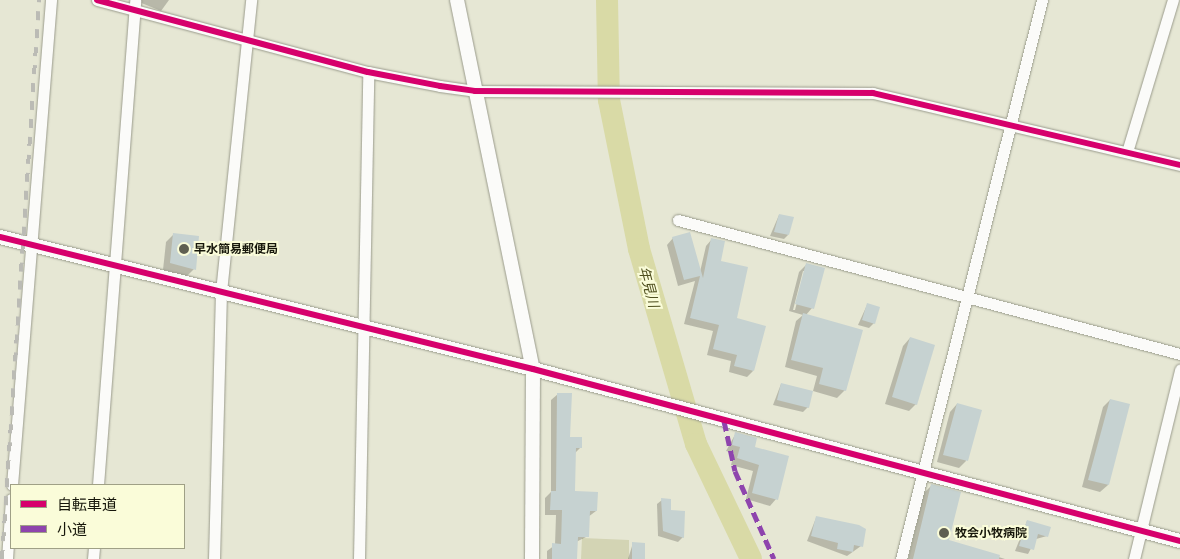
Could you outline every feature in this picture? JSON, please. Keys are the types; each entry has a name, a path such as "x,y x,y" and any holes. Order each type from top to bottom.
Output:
{"street":[{"path":"12,484 51,0"},
{"path":"97,0 134,5 247,40 368,72 475,91 873,93 1180,164"},
{"path":"214,559 221,292 251,0"},
{"path":"457,0 533,369 532,559"},
{"path":"901,559 921,471 967,298 1042,0"},
{"path":"1127,152 1170,1"},
{"path":"98,484 112,265 134,5"},
{"path":"359,559 368,72"},
{"path":"678,220 1180,354"},
{"path":"0,237 533,369 719,420 921,471 1180,541"},
{"path":"1134,559 1180,370"},
{"path":"7,559 10,514"}],"green space":[{"path":"582,538 629,540 629,559 581,559"}],"building":[{"path":"779,214 794,217 789,235 774,232"},
{"path":"690,232 703,278 711,238 725,241 721,261 748,267 737,318 766,326 754,371 734,366 737,355 713,349 719,325 690,318 700,276 684,280 672,237"},
{"name":"早水簡易郵便局","path":"173,233 199,236 196,270 170,263"},
{"path":"806,263 825,268 814,309 795,304"},
{"path":"867,303 880,307 875,324 862,320"},
{"path":"803,313 863,330 846,391 819,384 823,368 791,360"},
{"path":"910,337 935,345 917,405 892,397"},
{"path":"781,383 813,391 809,408 777,400"},
{"path":"557,393 572,393 570,437 582,437 582,448 576,448 575,491 598,492 597,511 590,511 589,537 578,537 577,559 552,559 552,543 561,544 562,510 550,510 551,491 556,491"},
{"path":"1110,399 1130,404 1109,485 1088,480"},
{"path":"957,403 982,410 968,461 943,455"},
{"path":"735,432 757,438 755,447 789,456 778,500 752,493 759,465 737,458 740,447 732,445"},
{"path":"931,484 961,492 949,540 1000,555 999,559 913,559"},
{"path":"661,498 671,499 671,510 685,511 684,538 663,531"},
{"path":"816,516 859,525 866,529 863,547 854,545 853,552 837,549 838,543 811,536"},
{"path":"1027,520 1051,527 1048,537 1038,534 1034,550 1019,546"},
{"path":"632,542 645,543 645,559 632,559"}],"waterway":[{"name":"年見川","path":"607,0 609,100 639,249 696,444 751,559"}],"railway":[{"path":"2,559 39,0"}],"marked path":[{"path":"724,421 735,471 774,559"}],"cycle path":[{"path":"97,0 368,72 440,86 475,91 873,93 1180,165"},
{"path":"0,237 533,369 1180,541"}],"place":[{"name":"早水簡易郵便局","path":"184,249"},
{"name":"牧会小牧病院","path":"944,533"}]}
